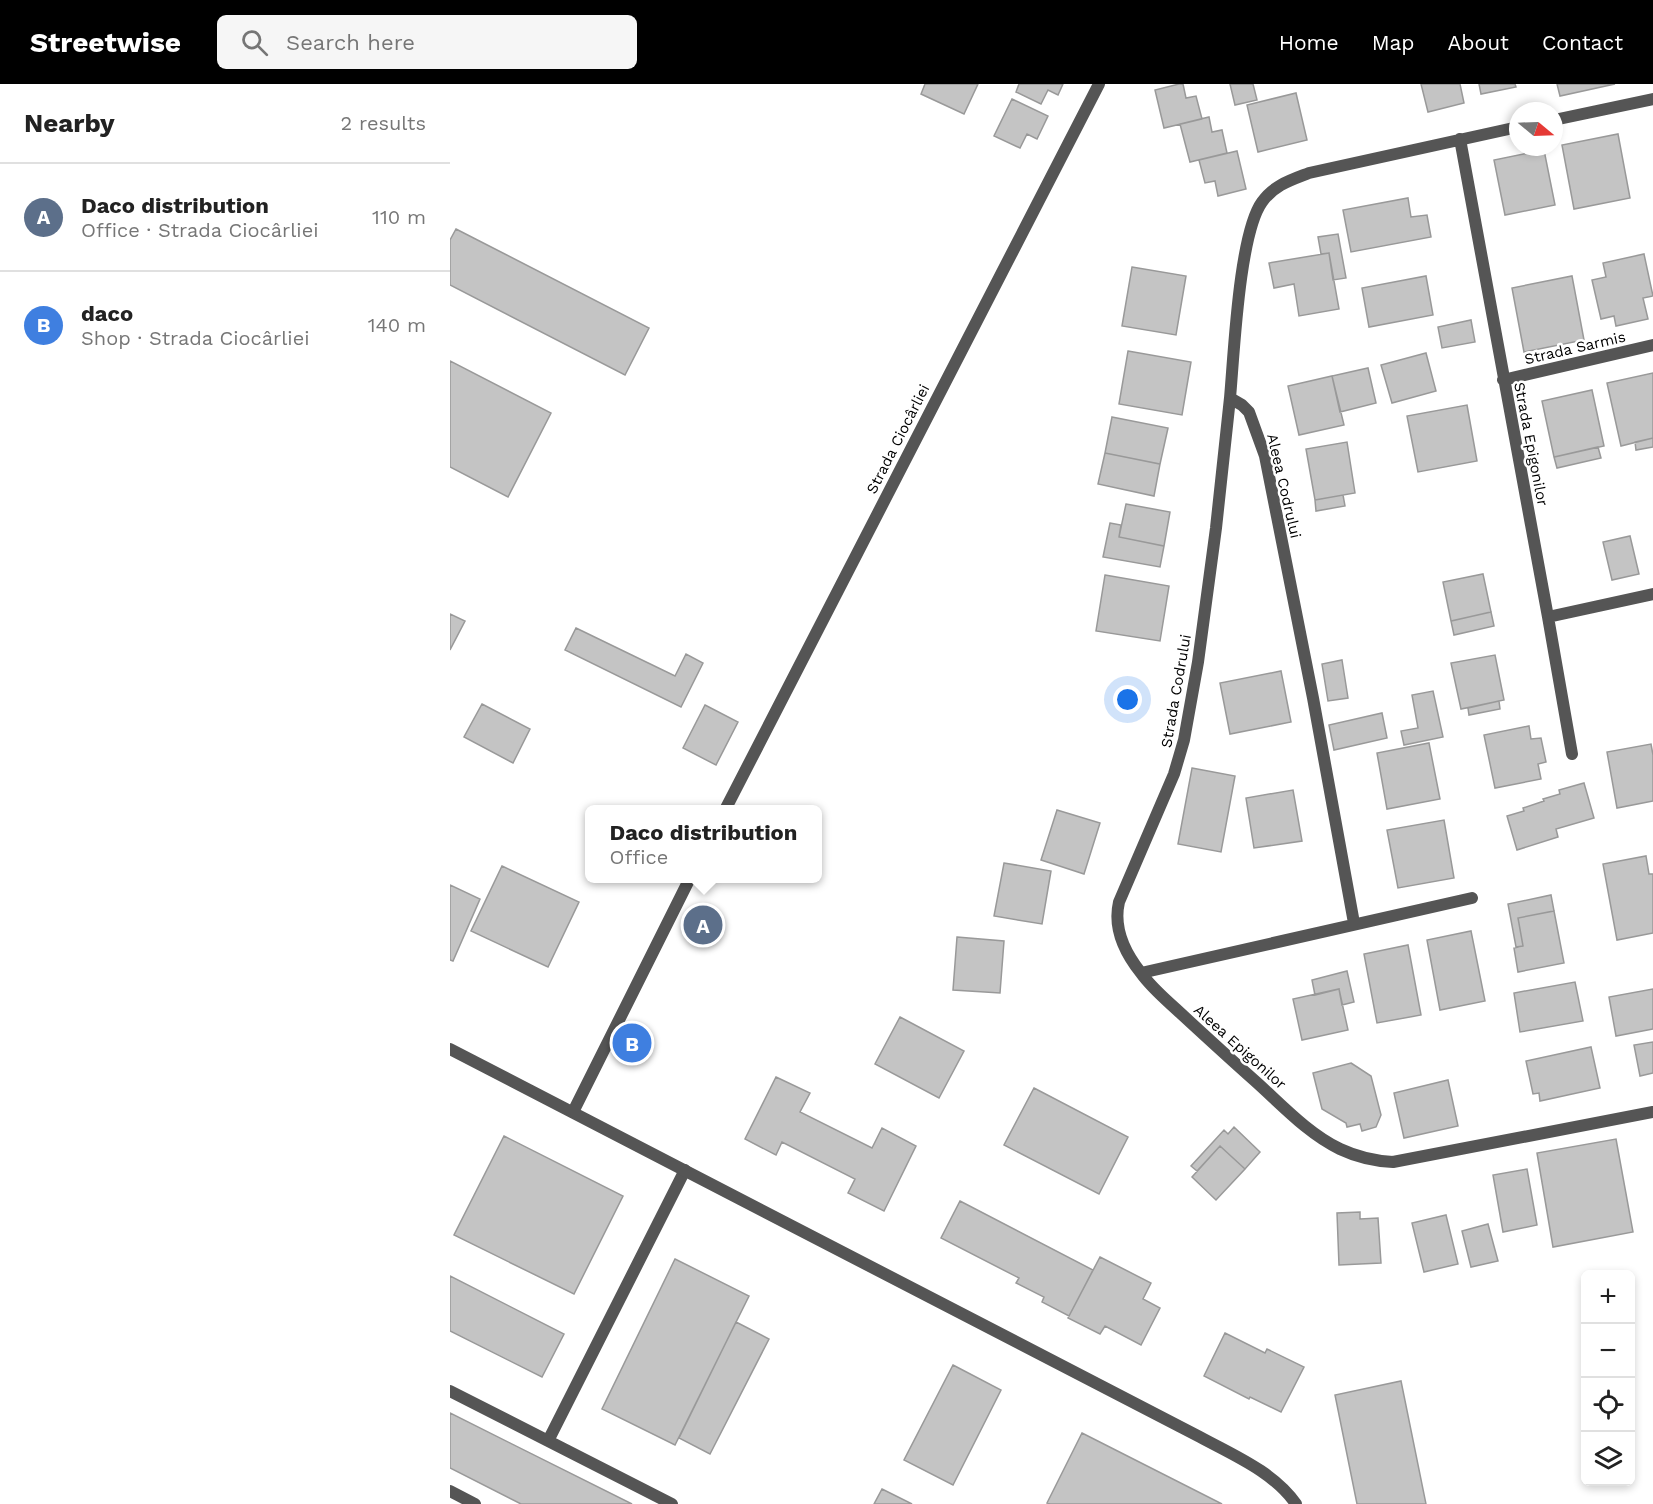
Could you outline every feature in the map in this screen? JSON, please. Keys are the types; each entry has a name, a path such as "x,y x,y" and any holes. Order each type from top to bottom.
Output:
{"street":[{"name":"Strada Ciocârliei","path":"728,805 1099,84"},
{"path":"1563,118 1653,99"},
{"path":"1230,398 1247,249 1256,211 1263,201 1281,184 1309,173 1509,129"},
{"name":"Strada Epigonilor","path":"1460,139 1572,754"},
{"name":"Strada Sarmis","path":"1503,380 1653,345"},
{"name":"Aleea Codrului","path":"1230,398 1249,412 1265,456 1313,698 1354,924"},
{"name":"Strada Codrului","path":"1140,973 1121,940 1117,911 1174,774 1184,740 1193,697 1230,398"},
{"path":"1548,617 1653,594"},
{"path":"573,1112 688,883"},
{"path":"1140,973 1472,898"},
{"name":"Aleea Epigonilor","path":"1140,973 1213,1044 1319,1137 1339,1149 1375,1161 1393,1162 1653,1112"},
{"path":"450,1049 1200,1437 1255,1467 1287,1491 1296,1504"},
{"path":"548,1441 684,1170"},
{"path":"450,1391 672,1504"},
{"path":"450,1491 475,1504"}],"building":[{"path":"925,84 978,84 964,114 921,94"},
{"path":"1019,84 1063,84 1058,95 1048,90 1041,104 1016,92"},
{"path":"1183,84 1186,98 1196,96 1202,119 1164,128 1155,90"},
{"path":"1230,84 1253,84 1257,100 1235,105"},
{"path":"1421,84 1460,84 1464,103 1428,112"},
{"path":"1479,84 1515,84 1516,87 1481,94"},
{"path":"1557,84 1615,84 1560,96"},
{"path":"1296,93 1307,140 1258,152 1247,105"},
{"path":"1012,99 1048,116 1037,139 1027,134 1020,148 994,136"},
{"path":"1209,117 1212,132 1222,130 1227,153 1190,162 1180,124"},
{"path":"1618,134 1630,198 1574,209 1563,145"},
{"path":"1237,151 1246,189 1218,196 1215,181 1205,183 1199,160"},
{"path":"1514,156 1545,156 1555,205 1505,215 1494,160"},
{"path":"1408,198 1411,217 1427,215 1431,237 1351,252 1343,210"},
{"path":"456,229 649,328 625,375 450,285 450,240"},
{"path":"1338,234 1346,278 1333,280 1329,253 1321,254 1318,237"},
{"path":"1329,253 1339,309 1299,316 1294,284 1274,288 1269,263"},
{"path":"1644,254 1653,296 1643,298 1648,319 1616,326 1614,316 1601,319 1592,280 1606,277 1603,263"},
{"path":"1132,267 1186,276 1176,335 1122,326"},
{"path":"1426,276 1433,315 1369,327 1362,288"},
{"path":"1572,276 1584,340 1524,352 1512,288"},
{"path":"1471,320 1475,342 1442,348 1438,327"},
{"path":"1128,351 1191,362 1182,415 1119,404"},
{"path":"1426,353 1436,391 1392,403 1381,365"},
{"path":"450,361 551,413 508,497 450,467"},
{"path":"1368,368 1376,403 1340,412 1332,376"},
{"path":"1653,373 1653,438 1621,446 1607,383"},
{"path":"1332,376 1344,425 1299,435 1288,386"},
{"path":"1592,390 1604,446 1554,457 1542,401"},
{"path":"1467,405 1477,461 1418,472 1407,416"},
{"path":"1112,417 1168,428 1160,464 1105,453"},
{"path":"1653,438 1653,447 1636,450 1635,442"},
{"path":"1347,442 1355,493 1315,500 1306,449"},
{"path":"1598,447 1601,458 1557,468 1554,457"},
{"path":"1105,453 1160,464 1154,496 1098,484"},
{"path":"1343,495 1345,506 1316,511 1315,500"},
{"path":"1126,504 1170,512 1164,546 1119,537"},
{"path":"1110,523 1121,525 1119,537 1164,546 1160,567 1103,557"},
{"path":"1630,536 1639,574 1612,580 1603,542"},
{"path":"1483,574 1491,612 1451,621 1443,582"},
{"path":"1105,575 1169,586 1160,641 1096,631"},
{"path":"1491,612 1494,626 1454,635 1451,621"},
{"path":"450,614 465,621 450,650"},
{"path":"576,628 675,676 686,654 703,663 681,707 565,650"},
{"path":"1495,655 1504,700 1461,709 1451,663"},
{"path":"1342,660 1348,698 1328,701 1322,664"},
{"path":"1281,671 1291,722 1230,734 1220,683"},
{"path":"1433,691 1443,737 1404,745 1401,731 1418,728 1412,695"},
{"path":"1499,701 1500,709 1469,715 1468,708"},
{"path":"482,704 530,729 513,763 464,737"},
{"path":"705,705 738,722 716,765 683,748"},
{"path":"1382,713 1387,738 1334,750 1329,725"},
{"path":"1529,726 1531,739 1541,738 1546,762 1538,764 1541,779 1495,788 1484,735"},
{"path":"1429,743 1440,799 1387,809 1377,753"},
{"path":"1651,744 1653,801 1617,808 1607,752"},
{"path":"1192,768 1235,776 1221,852 1178,844"},
{"path":"1584,783 1594,818 1556,829 1558,837 1517,850 1507,816 1524,811 1523,808 1544,801 1543,799 1560,794 1559,790"},
{"path":"1293,790 1302,841 1254,848 1246,798"},
{"path":"1057,810 1100,823 1084,874 1041,860"},
{"path":"1444,820 1454,878 1398,888 1387,830"},
{"path":"1646,856 1649,874 1653,874 1653,933 1617,940 1603,864"},
{"path":"1004,863 1051,871 1042,924 994,916"},
{"path":"502,866 579,902 548,967 471,931"},
{"path":"450,885 480,899 453,961 450,960"},
{"path":"1551,895 1554,911 1518,918 1523,946 1516,947 1508,904"},
{"path":"1554,911 1564,963 1518,972 1514,948 1523,946 1518,918"},
{"path":"1471,931 1485,1001 1440,1010 1427,940"},
{"path":"957,937 1004,941 1000,993 953,990"},
{"path":"1408,945 1421,1015 1377,1023 1364,954"},
{"path":"1347,971 1354,1002 1342,1005 1339,989 1315,995 1312,980"},
{"path":"1575,982 1583,1021 1520,1032 1514,993"},
{"path":"1339,989 1348,1030 1302,1040 1293,999"},
{"path":"1653,989 1653,1029 1616,1036 1609,997"},
{"path":"900,1017 964,1051 939,1098 875,1064"},
{"path":"1653,1042 1653,1073 1640,1076 1634,1045"},
{"path":"1591,1047 1600,1088 1540,1101 1539,1093 1533,1094 1526,1061"},
{"path":"1351,1063 1371,1076 1381,1115 1376,1127 1362,1131 1360,1124 1347,1127 1346,1123 1322,1109 1313,1073"},
{"path":"776,1077 810,1093 800,1112 872,1148 882,1128 916,1146 884,1211 848,1193 855,1179 782,1142 776,1155 745,1139"},
{"path":"1448,1080 1458,1126 1404,1138 1394,1093"},
{"path":"1034,1088 1128,1137 1099,1194 1004,1145"},
{"path":"1234,1127 1260,1152 1245,1169 1220,1146 1197,1171 1191,1166 1224,1130 1228,1134"},
{"path":"504,1136 623,1196 574,1294 454,1235"},
{"path":"1616,1139 1633,1232 1553,1247 1537,1153"},
{"path":"1220,1146 1245,1169 1216,1200 1192,1177"},
{"path":"1527,1169 1537,1225 1503,1232 1493,1175"},
{"path":"960,1201 1093,1270 1069,1316 1042,1302 1044,1297 1016,1283 1019,1278 941,1238"},
{"path":"1360,1212 1360,1219 1378,1218 1381,1263 1339,1265 1337,1213"},
{"path":"1446,1215 1458,1264 1424,1272 1412,1223"},
{"path":"1488,1224 1498,1261 1471,1267 1462,1231"},
{"path":"1100,1257 1151,1283 1143,1299 1160,1308 1141,1345 1105,1326 1100,1334 1068,1318"},
{"path":"675,1259 749,1296 675,1445 602,1409"},
{"path":"450,1276 564,1334 542,1377 450,1331"},
{"path":"736,1322 769,1339 710,1454 679,1438"},
{"path":"1225,1333 1265,1353 1267,1349 1304,1367 1281,1412 1204,1376"},
{"path":"953,1365 1001,1390 953,1485 904,1460"},
{"path":"1401,1381 1426,1504 1357,1504 1335,1395"},
{"path":"450,1413 632,1504 521,1504 450,1468"},
{"path":"1082,1433 1222,1504 1047,1503"},
{"path":"882,1489 912,1504 874,1504"}],"place":[{"name":"Daco distribution","path":"703,925"},
{"name":"daco","path":"632,1043"}]}
